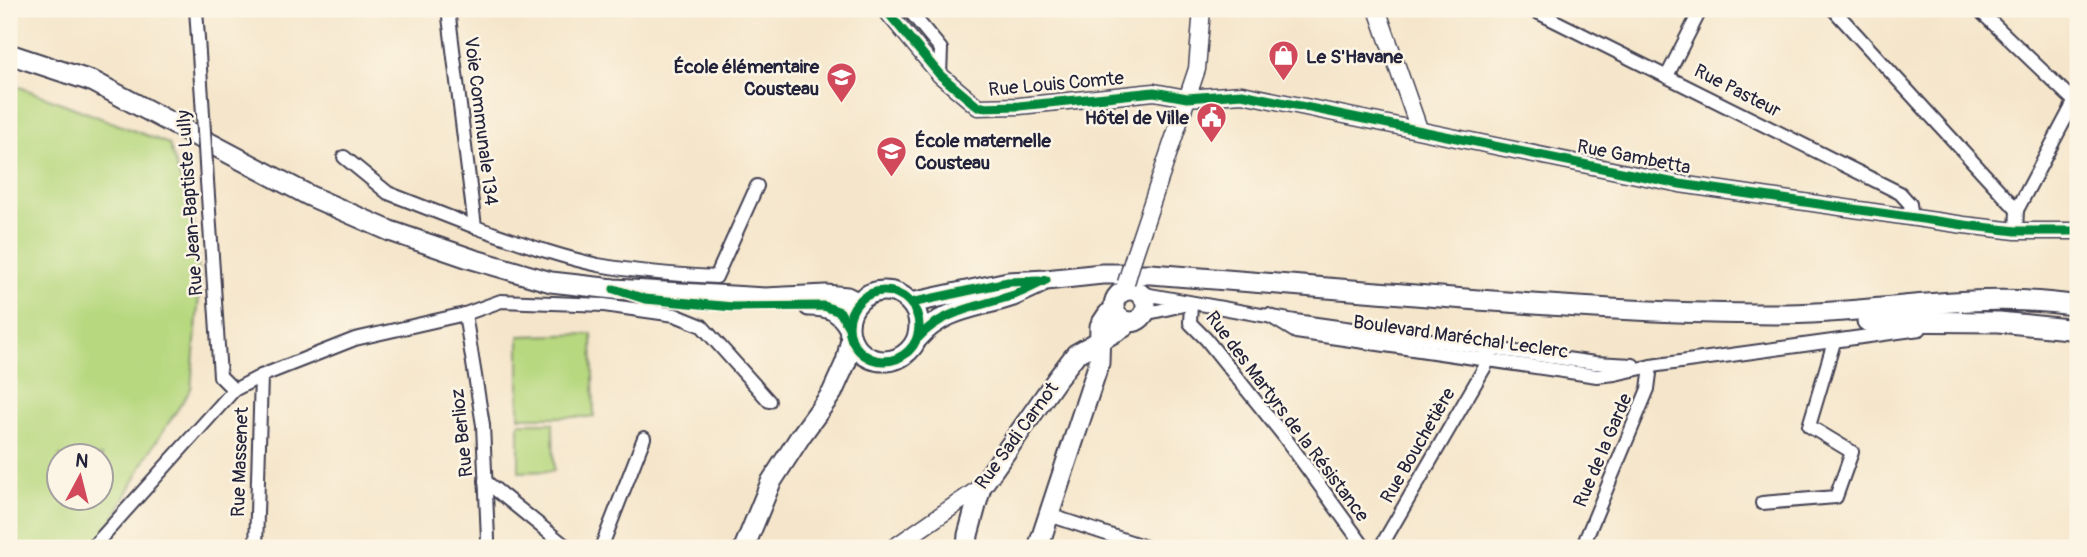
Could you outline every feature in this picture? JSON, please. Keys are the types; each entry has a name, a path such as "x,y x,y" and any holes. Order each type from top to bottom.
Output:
{"main road":[{"path":"9,54 94,82 310,196 390,231 472,259 551,282 725,297 826,295 847,297 857,302"},
{"path":"911,303 1008,282 1046,281 1102,274 1151,274 1618,310 1834,313 1940,302 2027,299 2078,306"},
{"path":"614,289 645,299 733,307 824,306 840,312 862,354 880,361 892,361 912,349 930,325 946,315 1014,295 1046,281"},
{"path":"1131,289 1146,302 1128,319 1117,298 1131,289"},
{"path":"744,548 771,482 832,393 846,362 849,317 857,302 878,291 891,291 902,295 911,303 919,320 918,338"},
{"path":"1618,310 1693,320 1768,323 1913,320 1999,322 2078,330"},
{"path":"1038,548 1099,363 1100,326 1108,314 1128,319"},
{"name":"Rue Sadi Carnot","path":"982,487 1076,354 1100,341"},
{"path":"832,393 858,372 880,361"},
{"path":"967,548 982,487"}],"street":[{"name":"Rue Jean-Baptiste Lully","path":"196,9 220,376 234,390"},
{"name":"Voie Communale 134","path":"448,9 475,227 536,249 598,264 667,275 716,277 757,186"},
{"name":"Rue Louis Comte","path":"885,9 940,75 978,107 1019,106 1154,92 1187,98"},
{"path":"908,9 941,49 940,75"},
{"path":"1131,289 1133,256 1197,69 1202,9"},
{"path":"1377,9 1419,129"},
{"name":"Rue Pasteur","path":"1531,9 1900,193 1910,204 1912,219"},
{"path":"1667,76 1701,9"},
{"path":"1833,9 2017,210"},
{"path":"1978,9 2077,98 2017,210 2016,230"},
{"name":"Rue Gambetta","path":"1187,98 1242,93 1680,184 1912,219 2016,230 2078,232"},
{"path":"344,157 388,193 475,227"},
{"name":"Boulevard Maréchal Leclerc","path":"1131,289 1191,304 1268,315 1296,332 1489,355 1597,376 1965,322"},
{"path":"92,548 234,390 261,376 355,339 465,314 501,301 604,305 674,315 702,326 769,401"},
{"name":"Boulevard Maréchal Leclerc","path":"1128,319 1191,304"},
{"name":"Rue des Martyrs de la Résistance","path":"1191,304 1190,323 1283,435 1365,548"},
{"name":"Rue Berlioz","path":"465,314 483,425 488,539 485,548"},
{"path":"1762,503 1836,497 1852,452 1809,426 1834,341"},
{"name":"Rue Bouchetière","path":"1380,548 1489,355"},
{"name":"Rue de la Garde","path":"1582,548 1648,389 1651,366"},
{"name":"Rue Massenet","path":"256,548 261,376"},
{"path":"601,548 644,438"},
{"path":"485,481 568,548"},
{"name":"Rue Sadi Carnot","path":"893,548 982,487"},
{"path":"1049,515 1149,548"}],"green space":[{"path":"9,83 169,144 194,224 200,284 191,389 148,454 98,548 9,548"},
{"path":"592,334 594,417 519,417 519,336"},
{"path":"519,423 553,423 554,471 519,472"}],"cycle path":[{"path":"885,9 940,75 978,107 1019,106 1154,92 1187,98 1242,94 1680,184 1964,225 2016,231 2078,231"},
{"path":"918,338 927,329 949,316 1015,294 1046,280"},
{"path":"911,303 1008,282 1039,281"},
{"path":"614,289 645,299 733,307 824,306 840,312 848,326"},
{"path":"891,291 904,297 913,306 917,312 919,326 917,340 909,351 898,359 877,361 859,351 851,340 849,319 859,301 870,293 891,291"}],"place":[{"name":"Le S'Havane","path":"1283,83"},
{"name":"École élémentaire Cousteau","path":"842,104"},
{"name":"Hôtel de Ville","path":"1212,144"},
{"name":"École maternelle Cousteau","path":"892,178"}]}
